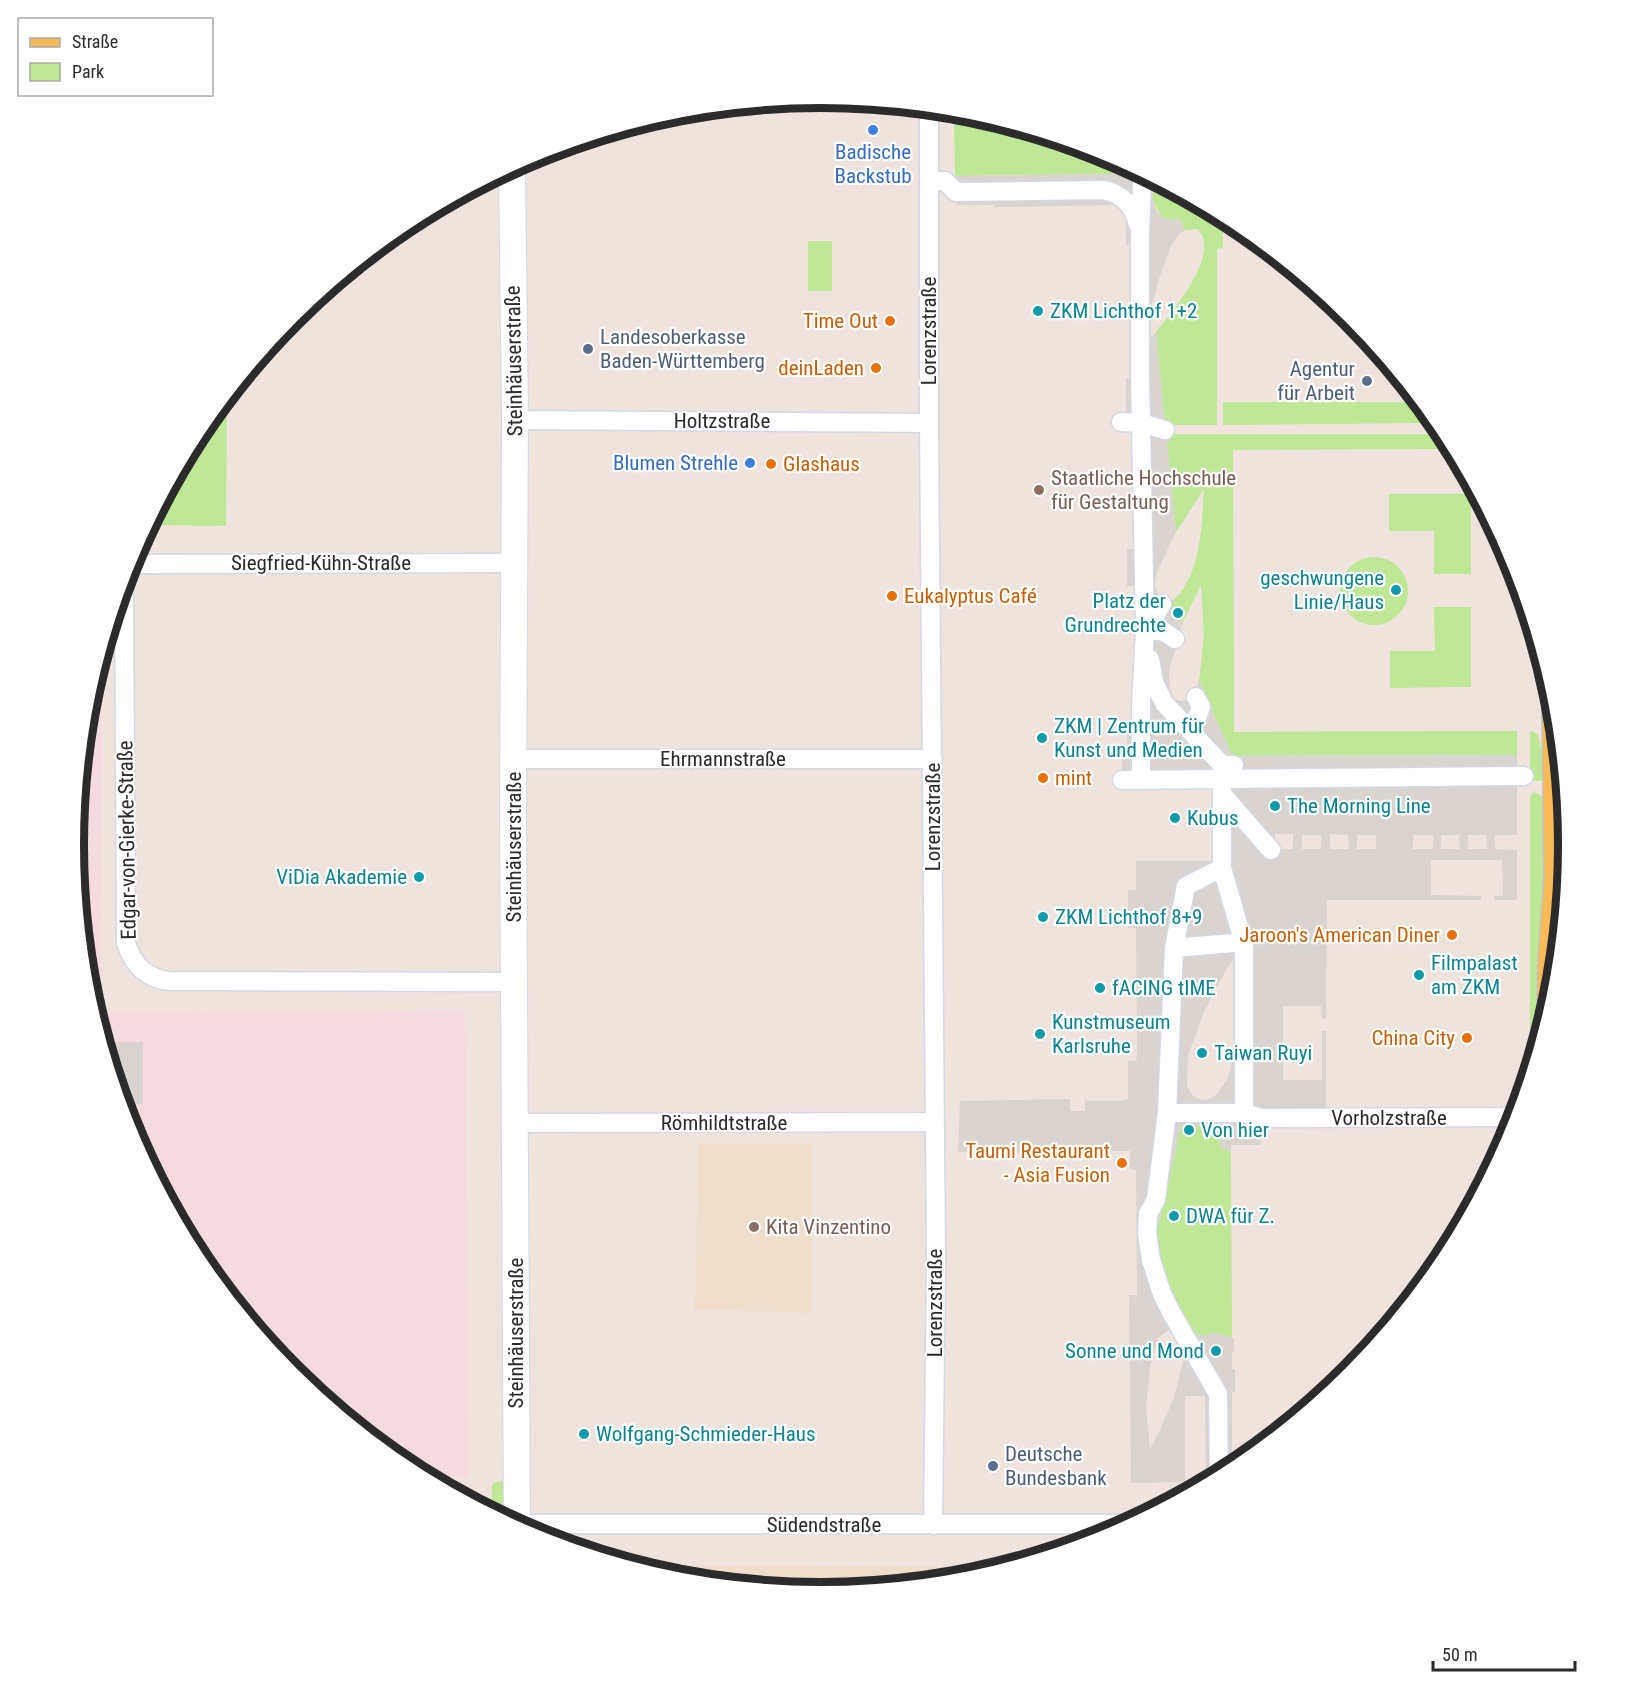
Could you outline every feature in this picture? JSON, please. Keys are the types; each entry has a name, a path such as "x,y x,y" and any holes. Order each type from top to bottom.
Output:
{"main road":[{"path":"1557,799 1558,872"},
{"path":"1555,918 1557,888"}],"street":[{"name":"Lorenzstraße","path":"929,116 936,1269 933,1526"},
{"name":"Steinhäuserstraße","path":"512,176 515,420 514,982 518,1517"},
{"path":"928,180 945,181 956,192 1094,189 1109,192 1124,199 1133,208 1138,220 1140,236"},
{"path":"1141,423 1142,183"},
{"name":"Holtzstraße","path":"515,420 929,423"},
{"path":"1121,422 1141,423 1165,430 1142,448 1145,630 1141,703 1141,778"},
{"name":"Siegfried-Kühn-Straße","path":"140,564 513,563"},
{"path":"1162,604 1145,630 1157,691 1164,703 1225,776 1271,850"},
{"name":"Edgar-von-Gierke-Straße","path":"124,605 126,943 130,956 140,968 150,977 170,981 514,982"},
{"path":"1145,630 1163,631 1175,639"},
{"path":"1187,728 1197,718 1201,707 1196,697"},
{"name":"Ehrmannstraße","path":"514,759 933,759"},
{"path":"1225,776 1222,868 1244,942 1244,1113"},
{"path":"1122,780 1225,776 1524,776"},
{"path":"1219,1466 1218,1394 1162,1294 1151,1260 1147,1233 1148,1214 1156,1199 1167,1113 1174,948 1186,886 1222,868"},
{"path":"1174,948 1244,942"},
{"name":"Vorholzstraße","path":"1167,1113 1244,1113 1261,1118 1507,1117"},
{"name":"Römhildtstraße","path":"515,1123 934,1122"},
{"name":"Südendstraße","path":"537,1526 1110,1524"}],"shaded area":[{"path":"1124,173 1152,186 1153,202 1157,211 1162,217 1172,220 1180,219 1185,230 1179,234 1171,246 1160,276 1152,305 1146,342 1156,332 1176,532 1157,572 1155,585 1160,600 1169,603 1183,622 1169,671 1170,690 1175,699 1181,701 1188,699 1194,693 1199,681 1232,756 1517,755 1517,835 1495,835 1495,849 1517,850 1517,900 1494,900 1494,896 1503,896 1502,860 1431,860 1431,895 1481,896 1481,900 1327,900 1326,1019 1322,1019 1321,1006 1283,1006 1283,1080 1322,1080 1322,1031 1326,1031 1326,1118 1262,1118 1261,1145 1231,1145 1231,1152 1220,1146 1219,1125 1181,1126 1159,1222 1152,1218 1165,1280 1186,1326 1195,1333 1206,1336 1212,1332 1234,1338 1232,1369 1235,1369 1235,1392 1232,1392 1232,1458 1206,1474 1205,1396 1185,1396 1185,1482 1131,1483 1129,1295 1137,1295 1136,1170 1130,1169 1130,1151 958,1152 960,1101 1070,1099 1070,1111 1085,1111 1085,1099 1087,1101 1122,1101 1128,1099 1128,1061 1136,1061 1137,1053 1136,928 1128,928 1128,890 1136,890 1136,861 1212,861 1212,787 1122,786 1122,757 1127,757 1127,720 1136,719 1135,634 1122,633 1122,622 1135,621 1135,586 1127,586 1127,549 1135,549 1135,431 1126,415 1126,378 1134,378 1134,245 1126,245 1126,207 1120,205 995,207 994,205 957,205 955,176","holes":["1275,834 1293,834 1293,849 1275,849","1330,834 1348,835 1349,849 1330,849","1302,835 1321,835 1321,849 1302,849","1357,835 1376,835 1376,849 1357,849","1413,835 1433,835 1433,849 1413,849","1441,835 1459,835 1460,849 1441,849","1468,835 1486,835 1487,849 1468,849","1239,952 1238,1021 1231,1067 1228,1078 1217,1094 1212,1098 1202,1100 1193,1096 1187,1086 1188,1056 1204,1012 1226,970","1169,1330 1173,1330 1184,1347 1183,1362 1174,1397 1150,1449 1146,1406 1150,1367 1158,1338"]},
{"path":"102,690 101,976 96,976 90,942 84,846 90,749"},
{"path":"465,1010 469,1476 440,1476 373,1431 300,1367 236,1294 208,1255 160,1172 123,1083 103,1012"},
{"path":"111,1042 143,1042 143,1104 131,1103"},
{"name":"Kita Vinzentino","path":"698,1144 812,1144 812,1313 695,1310"},
{"path":"666,1566 974,1567 918,1577 822,1583 725,1577"}],"green space":[{"path":"954,120 1012,133 1059,147 1125,174 955,176"},
{"path":"1152,186 1223,227 1223,248 1217,249 1217,425 1165,425 1156,332 1192,282 1204,252 1203,239 1197,229 1185,230 1180,219 1172,220 1162,217 1153,202"},
{"path":"808,241 832,241 832,291 808,291"},
{"path":"1223,402 1411,402 1426,423 1223,425"},
{"path":"227,410 226,526 157,525 183,477"},
{"path":"1169,434 1434,434 1443,449 1233,450 1234,732 1517,731 1517,755 1232,756 1199,681 1204,636 1201,585 1183,622 1169,603 1180,594 1194,567 1198,551 1204,489 1176,532 1166,436"},
{"path":"1389,494 1469,494 1471,574 1434,574 1434,531 1389,531"},
{"path":"1374,557 1387,560 1398,567 1405,578 1408,591 1405,604 1398,615 1387,622 1374,625 1361,622 1350,615 1343,604 1340,591 1343,578 1350,567 1361,560"},
{"path":"1434,607 1471,607 1471,687 1390,688 1390,651 1435,651"},
{"path":"1532,731 1539,738 1547,781 1530,781 1530,732"},
{"path":"1533,792 1539,794 1544,800 1547,847 1538,1019 1530,1049 1530,797"},
{"path":"97,984 102,984 103,1002 101,1002"},
{"path":"1219,1125 1220,1146 1231,1152 1232,1338 1212,1332 1206,1337 1186,1327 1165,1280 1151,1217 1159,1222 1181,1126"},
{"path":"505,1481 506,1512 492,1505 492,1485"},
{"path":"468,1492 478,1492 478,1498"}],"place":[{"name":"Badische Backstub","path":"873,130"},
{"name":"ZKM Lichthof 1+2","path":"1038,311"},
{"name":"Time Out","path":"890,321"},
{"name":"Landesoberkasse Baden-Württemberg","path":"588,349"},
{"name":"deinLaden","path":"876,368"},
{"name":"Agentur für Arbeit","path":"1367,381"},
{"name":"Blumen Strehle","path":"750,463"},
{"name":"Glashaus","path":"771,464"},
{"name":"Staatliche Hochschule für Gestaltung","path":"1039,490"},
{"name":"geschwungene Linie/Haus","path":"1396,590"},
{"name":"Eukalyptus Café","path":"892,596"},
{"name":"Platz der Grundrechte","path":"1178,613"},
{"name":"ZKM | Zentrum für Kunst und Medien","path":"1042,738"},
{"name":"mint","path":"1043,778"},
{"name":"The Morning Line","path":"1275,806"},
{"name":"Kubus","path":"1175,818"},
{"name":"ViDia Akademie","path":"419,877"},
{"name":"ZKM Lichthof 8+9","path":"1043,917"},
{"name":"Jaroon's American Diner","path":"1452,935"},
{"name":"Filmpalast am ZKM","path":"1419,975"},
{"name":"fACING tIME","path":"1100,988"},
{"name":"Kunstmuseum Karlsruhe","path":"1040,1034"},
{"name":"China City","path":"1467,1038"},
{"name":"Taiwan Ruyi","path":"1202,1053"},
{"name":"Von hier","path":"1189,1130"},
{"name":"Taumi Restaurant - Asia Fusion","path":"1122,1163"},
{"name":"DWA für Z.","path":"1174,1216"},
{"name":"Kita Vinzentino","path":"754,1227"},
{"name":"Sonne und Mond","path":"1216,1351"},
{"name":"Wolfgang-Schmieder-Haus","path":"584,1434"},
{"name":"Deutsche Bundesbank","path":"993,1466"}]}
